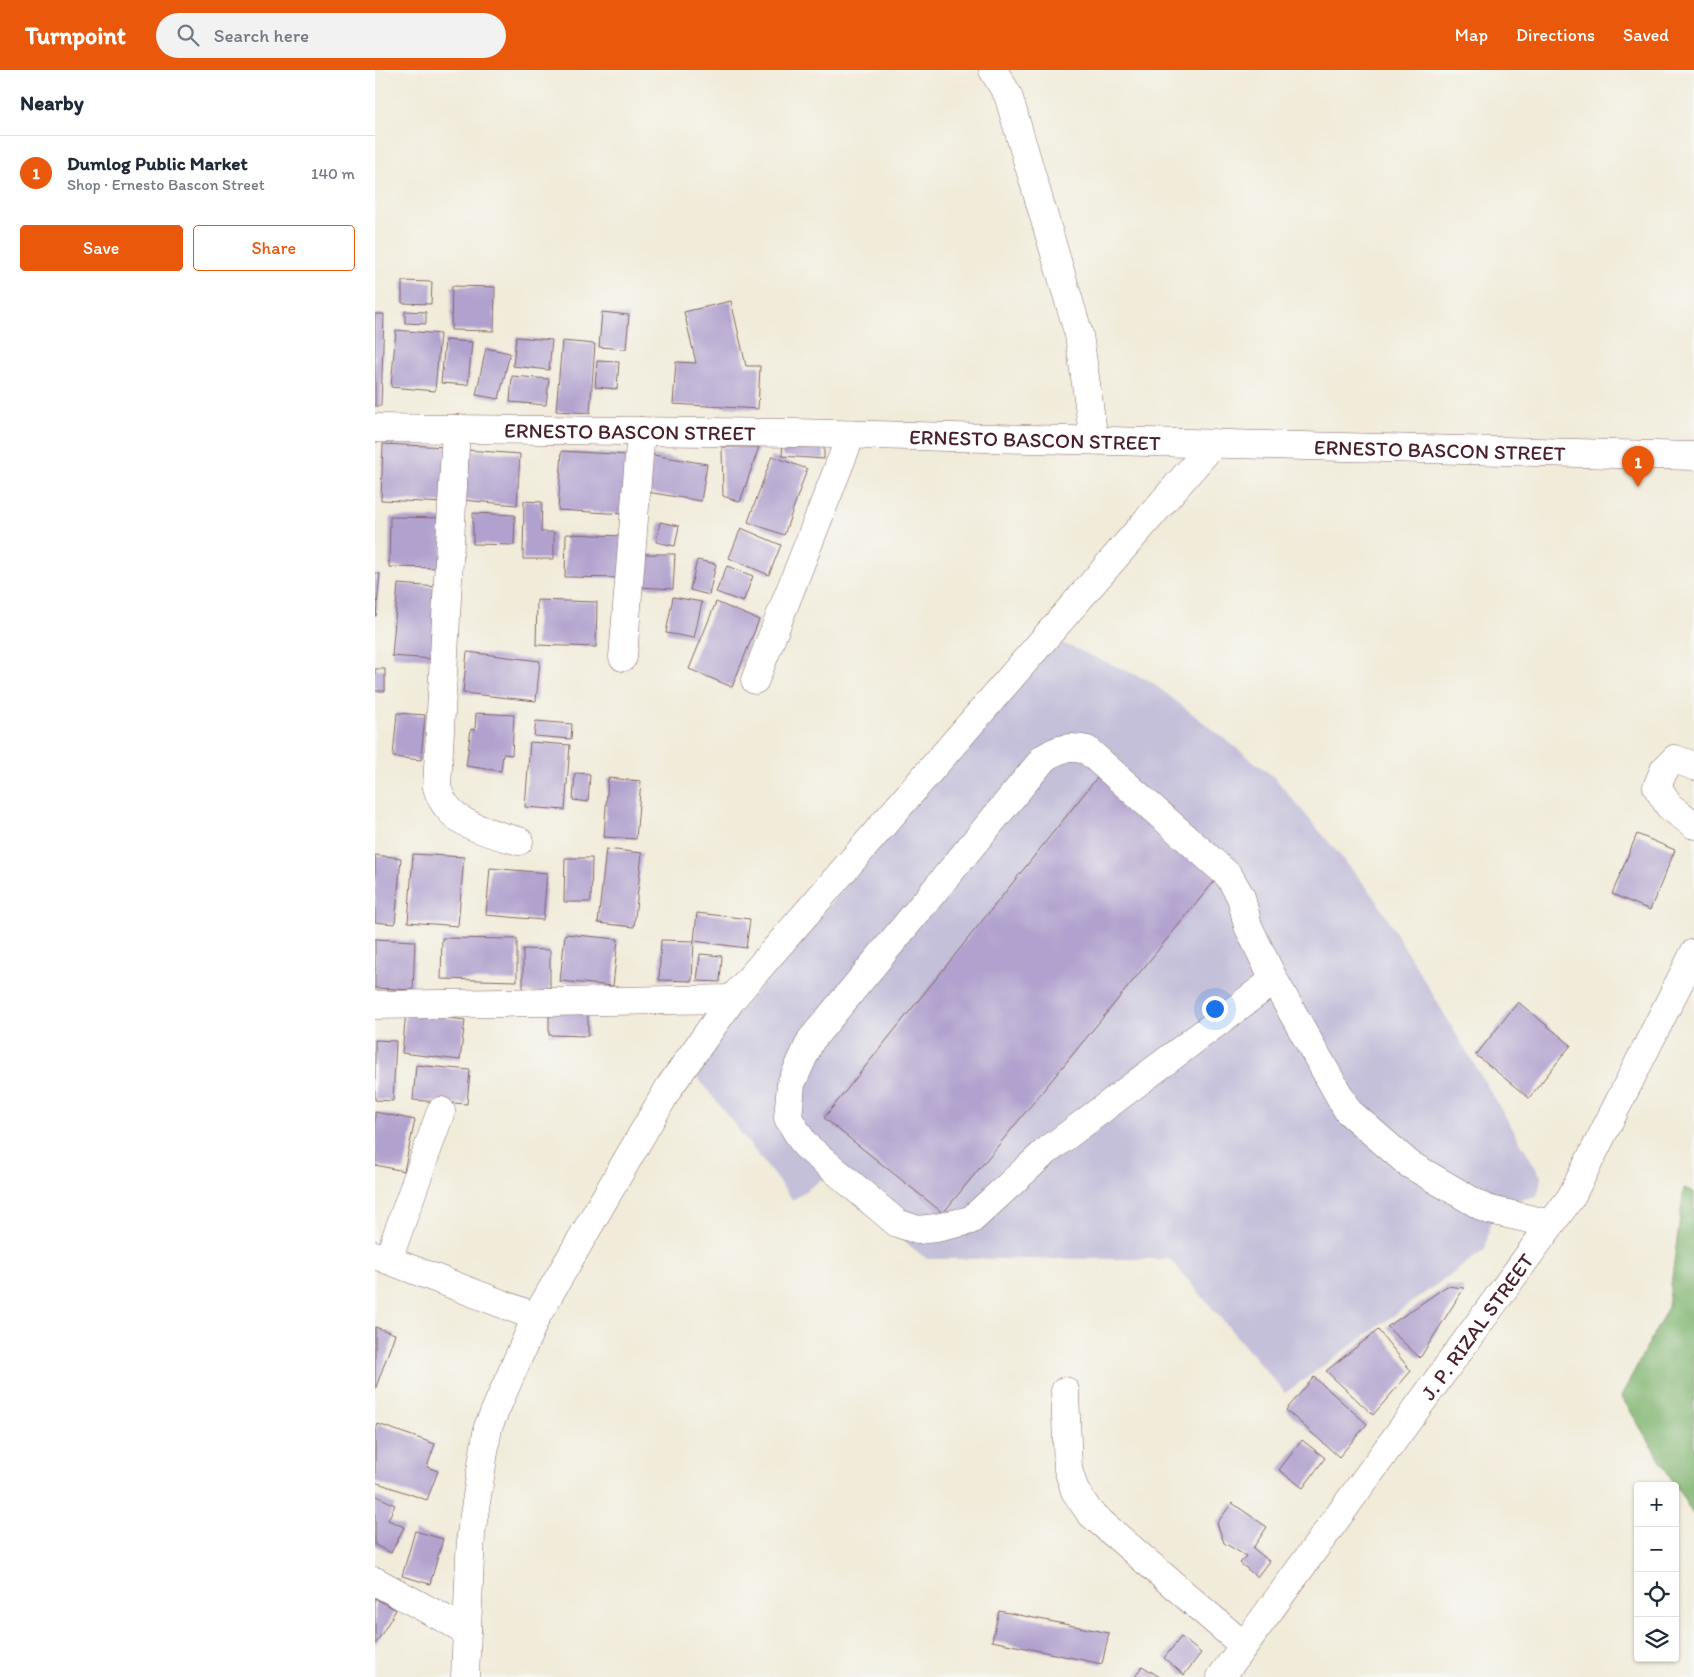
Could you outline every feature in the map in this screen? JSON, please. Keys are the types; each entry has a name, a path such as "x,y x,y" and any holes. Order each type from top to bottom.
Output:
{"street":[{"path":"993,70 1009,95 1079,334 1094,440"},
{"name":"ERNESTO BASCON STREET","path":"375,428 1094,440 1694,456"},
{"path":"456,429 437,787 441,799 448,810 461,820 476,829 519,841"},
{"path":"623,657 641,431"},
{"path":"755,680 851,435"},
{"path":"465,1677 471,1534 488,1427 536,1317 670,1086 732,999 1214,443"},
{"path":"1274,980 1044,1153 971,1220 918,1230 897,1223 805,1145 788,1118 791,1084 811,1040 1044,758 1058,749 1072,747 1087,750 1229,876 1241,897 1248,926 1274,980 1348,1111 1409,1164 1486,1210 1551,1224"},
{"path":"1694,766 1675,759 1664,770 1657,786 1669,806 1694,825"},
{"name":"J. P. RIZAL STREET","path":"1221,1677 1571,1197 1694,953"},
{"path":"375,1006 732,999"},
{"path":"441,1111 381,1257 536,1317"},
{"path":"1065,1391 1068,1469 1075,1491 1090,1513 1243,1645"},
{"path":"375,1581 467,1631"}],"shaded area":[{"path":"1053,639 1150,681 1274,777 1374,896 1542,1178 1537,1196 1494,1205 1485,1250 1285,1393 1170,1259 927,1259 822,1179 793,1200 691,1069"}],"green space":[{"path":"1684,1188 1694,1192 1694,1516 1679,1491 1679,1482 1673,1482 1621,1396 1668,1307"}],"building":[{"path":"402,281 432,282 431,304 402,303"},
{"path":"452,286 495,287 494,331 451,330"},
{"path":"731,301 746,366 760,366 758,409 673,404 676,362 696,363 684,312"},
{"path":"405,311 426,312 426,324 405,323"},
{"path":"602,312 629,315 626,349 599,347"},
{"path":"375,314 384,314 381,406 375,406"},
{"path":"396,330 440,334 435,391 391,387"},
{"path":"516,337 552,340 549,370 513,366"},
{"path":"445,340 472,342 468,385 441,383"},
{"path":"562,341 595,344 590,413 556,411"},
{"path":"486,348 510,353 499,399 476,395"},
{"path":"597,361 619,362 617,389 595,387"},
{"path":"512,376 549,379 546,405 510,402"},
{"path":"783,442 824,444 824,459 782,456"},
{"path":"383,444 448,447 445,503 381,500"},
{"path":"722,447 759,447 740,502 723,496"},
{"path":"466,450 520,454 517,505 462,500"},
{"path":"562,451 628,455 624,514 558,510"},
{"path":"653,455 707,464 701,501 647,492"},
{"path":"772,456 807,469 784,535 748,522"},
{"path":"524,501 542,502 541,532 554,532 554,559 523,559"},
{"path":"473,513 515,515 514,545 473,544"},
{"path":"390,517 443,518 442,568 389,567"},
{"path":"660,522 679,526 675,546 656,542"},
{"path":"741,528 781,545 769,575 729,558"},
{"path":"566,534 624,536 622,578 565,577"},
{"path":"642,554 675,554 673,589 641,587"},
{"path":"697,560 716,564 709,595 690,590"},
{"path":"727,566 753,576 743,602 716,592"},
{"path":"375,573 380,574 376,616 375,616"},
{"path":"398,584 438,587 432,659 392,656"},
{"path":"673,597 702,602 694,638 666,633"},
{"path":"537,600 597,602 596,647 536,645"},
{"path":"716,602 759,620 732,687 689,669"},
{"path":"467,652 540,661 536,701 463,693"},
{"path":"375,669 385,669 385,691 375,691"},
{"path":"397,713 425,715 421,760 393,757"},
{"path":"476,713 514,715 512,755 503,754 501,771 466,766 471,729 475,730"},
{"path":"536,721 572,724 571,739 534,736"},
{"path":"530,742 570,745 565,810 525,807"},
{"path":"575,773 590,774 588,802 573,800"},
{"path":"1100,774 1217,878 943,1213 824,1118"},
{"path":"608,778 641,781 636,839 604,837"},
{"path":"1637,834 1675,850 1650,910 1612,894"},
{"path":"606,849 642,853 634,927 598,923"},
{"path":"413,854 464,857 458,926 408,922"},
{"path":"375,855 401,858 395,924 375,922"},
{"path":"565,858 592,858 591,902 564,902"},
{"path":"490,868 547,873 543,920 486,915"},
{"path":"697,913 750,919 746,948 694,941"},
{"path":"565,934 618,939 613,986 560,981"},
{"path":"442,938 517,939 517,981 441,979"},
{"path":"375,939 415,941 413,990 375,988"},
{"path":"661,940 694,941 692,981 659,980"},
{"path":"523,949 550,950 550,993 523,992"},
{"path":"700,954 722,956 720,982 697,981"},
{"path":"1518,1002 1571,1045 1529,1098 1476,1055"},
{"path":"406,1012 465,1020 460,1060 402,1053"},
{"path":"549,1012 588,1012 588,1036 549,1035"},
{"path":"375,1040 396,1041 393,1101 375,1100"},
{"path":"416,1065 470,1070 467,1104 413,1100"},
{"path":"375,1112 415,1120 404,1171 375,1165"},
{"path":"1447,1286 1464,1288 1420,1358 1387,1327"},
{"path":"375,1327 395,1334 375,1390"},
{"path":"1378,1330 1411,1371 1373,1415 1326,1371"},
{"path":"1314,1377 1367,1424 1339,1457 1286,1410"},
{"path":"378,1424 435,1444 427,1467 438,1471 427,1500 375,1482 375,1433"},
{"path":"1302,1440 1325,1458 1303,1488 1279,1470"},
{"path":"375,1495 395,1505 388,1520 404,1527 391,1553 375,1545"},
{"path":"1232,1503 1267,1527 1253,1548 1269,1561 1257,1577 1240,1563 1246,1556 1224,1543 1217,1523"},
{"path":"415,1531 443,1539 430,1584 402,1576"},
{"path":"375,1598 396,1610 375,1645"},
{"path":"999,1611 1109,1633 1102,1664 992,1641"},
{"path":"1181,1637 1201,1653 1184,1675 1164,1658"},
{"path":"1142,1666 1160,1677 1135,1677"}],"place":[{"name":"Dumlog Public Market","path":"1638,487"}]}
